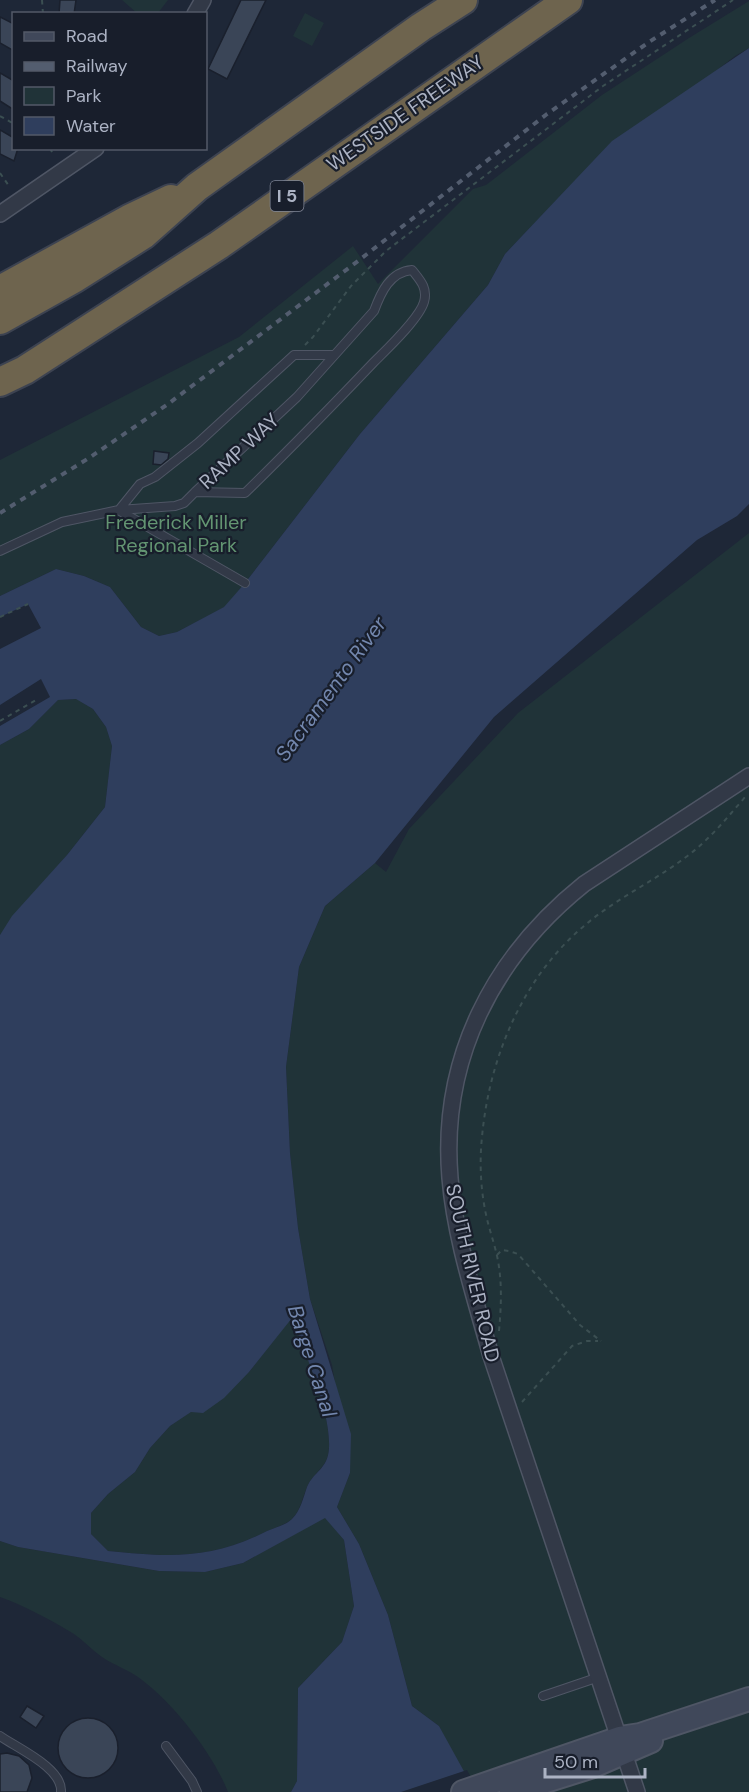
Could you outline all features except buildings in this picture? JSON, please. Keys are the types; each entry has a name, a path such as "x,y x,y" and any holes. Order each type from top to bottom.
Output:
{"highway":[{"path":"0,320 75,278 143,235 197,187 421,27 464,0"},
{"name":"WESTSIDE FREEWAY","path":"0,382 25,370 219,245 568,0"},
{"path":"0,290 129,219 197,187"}],"street":[{"path":"0,214 86,152"},
{"name":"SOUTH RIVER ROAD","path":"637,1792 491,1356 462,1247 450,1180 449,1157 454,1099 471,1030 489,992 532,932 584,884 749,776"},
{"path":"511,1792 622,1746 640,1735 749,1699"},
{"path":"622,1746 644,1744 749,1708"},
{"path":"463,1792 591,1757"}],"lane":[{"name":"RAMP WAY","path":"0,551 62,522 118,510 175,506 184,503 195,492 297,397 374,311 380,294 392,279 403,271 412,270 423,284 425,294 423,304 402,333 301,438 245,493 195,492"},
{"path":"245,584 118,510 140,484 155,477 198,443 294,355 334,356"},
{"path":"543,1696 599,1677"},
{"path":"0,1736 46,1764 61,1786 61,1792"},
{"path":"166,1746 192,1781 197,1792"}],"path":[{"path":"294,355 313,337 351,286 386,251 603,86 733,0"},
{"path":"51,150 53,154"},
{"path":"0,173 9,186"},
{"path":"0,617 28,603"},
{"path":"0,721 36,700"},
{"path":"491,1356 500,1330 501,1284 497,1255 483,1197 481,1138 496,1065 505,1037 536,979 570,938 585,925 700,846 749,792"},
{"path":"497,1255 501,1250 518,1254 580,1325 601,1341 587,1341 572,1346 522,1402 510,1411"}],"green space":[{"path":"122,0 168,0 159,12 136,12"},
{"name":"Frederick Miller Regional Park","path":"749,1 749,48 735,56 576,180 505,254 488,285 360,434 225,607 177,632 159,636 141,627 110,587 84,576 56,569 0,596 0,460 239,337 353,246 378,284 473,189 486,185 602,95"},
{"path":"305,13 324,23 312,46 293,36"},
{"path":"749,533 749,1792 471,1792 439,1726 412,1706 388,1615 359,1544 337,1507 350,1473 332,1365 310,1299 298,1228 290,1153 286,1067 299,967 325,906 375,863 386,872 409,829 518,713"},
{"path":"77,699 93,709 106,727 112,746 105,807 0,935 0,745 29,729 58,700"},
{"path":"292,1317 322,1400 329,1433 329,1448 326,1460 310,1482 292,1519 246,1540 208,1552 171,1555 108,1551 91,1534 91,1513 108,1494 135,1472 150,1448 170,1426 249,1372"},
{"path":"325,1517 344,1540 354,1606 342,1642 298,1688 297,1781 291,1792 228,1792 203,1746 180,1716 155,1690 102,1657 74,1634 0,1597 0,1541 18,1547 159,1571 205,1572 243,1563"}],"water":[{"path":"749,48 749,504 737,516 697,540 494,717 375,863 325,906 299,967 286,1067 290,1153 298,1228 310,1299 351,1434 350,1473 337,1507 359,1544 388,1615 412,1706 439,1726 471,1784 471,1792 291,1792 297,1781 298,1688 342,1642 354,1606 344,1540 325,1518 243,1563 205,1572 159,1571 18,1547 0,1541 0,935 12,916 67,855 105,807 112,746 106,727 93,709 76,699 58,700 29,729 0,745 0,596 56,569 84,576 110,587 141,627 159,636 177,632 224,607 360,434 488,285 505,254 612,141","holes":["292,1318 322,1400 329,1433 326,1461 307,1487 300,1508 292,1519 246,1540 208,1552 170,1555 108,1551 91,1534 91,1513 108,1494 135,1472 150,1448 170,1426 191,1412 203,1413 224,1398 249,1372"]}],"pier":[{"path":"28,604 41,628 0,649 0,617"},
{"path":"41,679 50,697 0,726 0,705"},
{"path":"467,1770 474,1783 474,1792 401,1792"}],"railway":[{"path":"0,513 89,458 168,404 358,261 547,114 649,42 715,0"}],"water label":[{"name":"Sacramento River","path":"331,689"},
{"name":"Barge Canal","path":"312,1361"}]}
